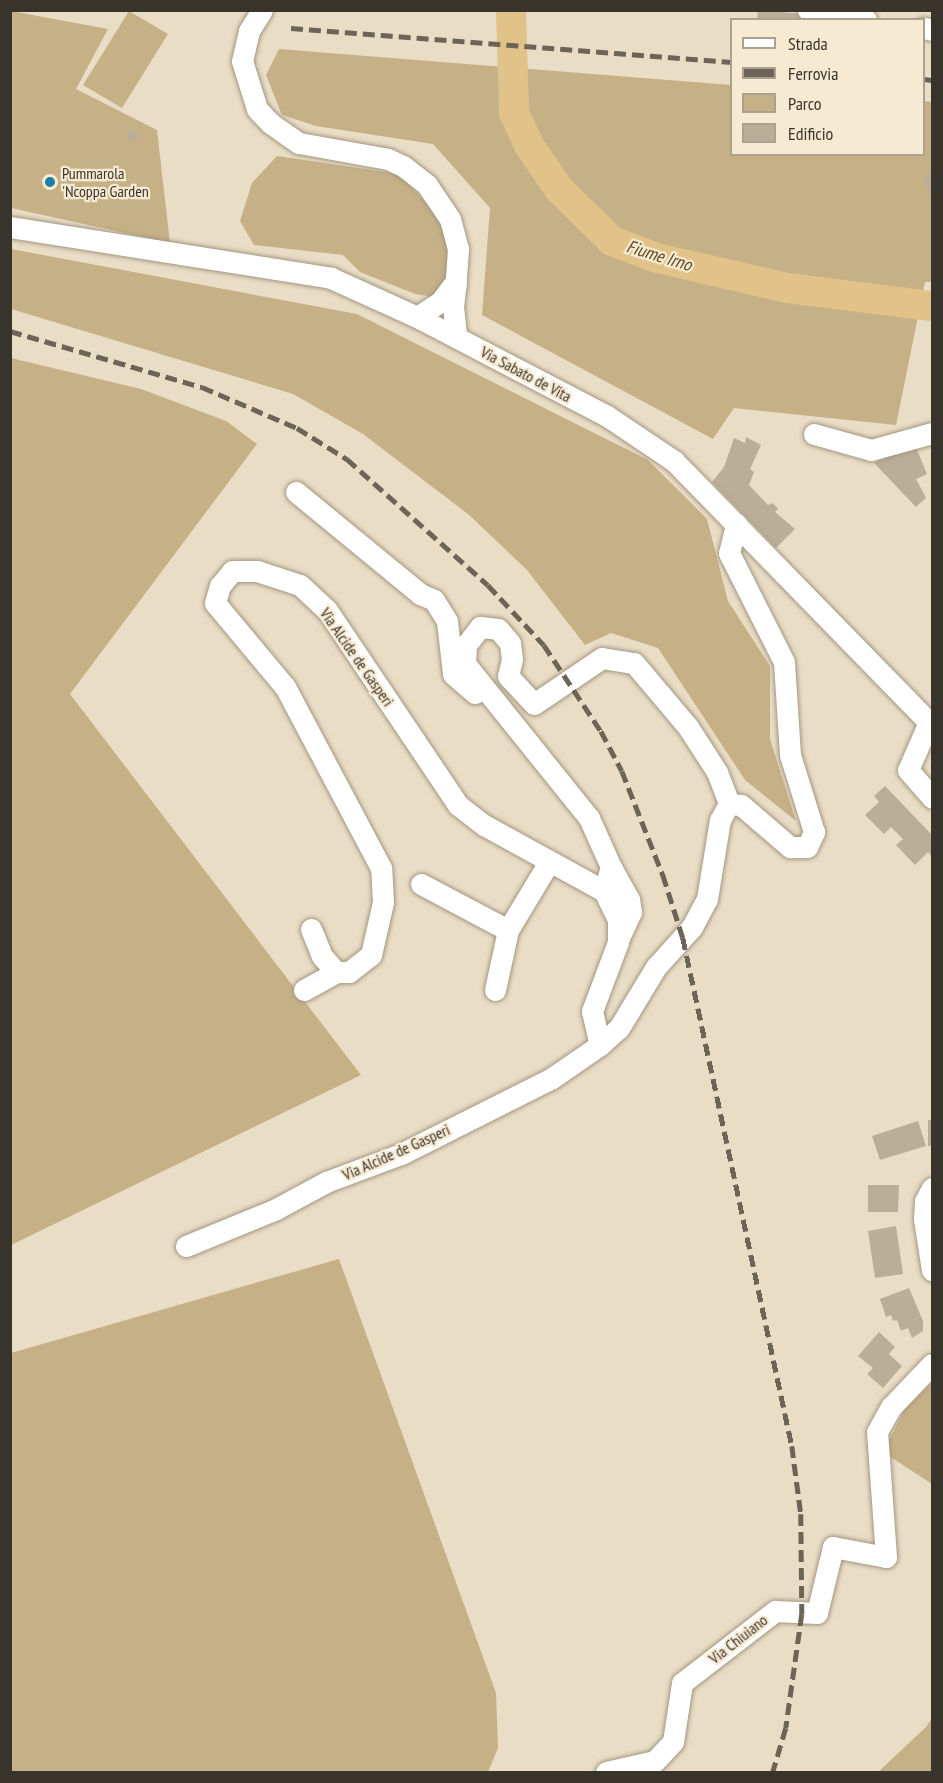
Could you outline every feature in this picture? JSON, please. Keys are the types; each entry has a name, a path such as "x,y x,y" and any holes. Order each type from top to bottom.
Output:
{"street":[{"path":"262,10 249,31 242,61 257,109 282,135 299,143 388,159 418,176 437,196 455,231 456,281 453,306 456,337"},
{"path":"808,10 854,18"},
{"name":"Via Sabato de Vita","path":"10,227 300,271 340,282 456,337 647,440 674,461 931,724"},
{"path":"417,317 440,302 456,281"},
{"path":"813,434 871,450 933,433"},
{"path":"296,492 411,587 434,600 447,621 453,674 471,692 488,694"},
{"path":"600,1045 592,1011 631,912 629,899 611,867 589,818 465,664 466,645 480,627 498,629 510,643 512,659 508,676 534,704 602,658 634,663 688,727 717,772 729,804 741,805 790,847 807,848 814,832 790,754 784,662 729,553 736,524"},
{"name":"Via Alcide de Gasperi","path":"336,972 349,972 372,955 383,902 381,868 285,687 215,603 220,586 232,571 256,571 300,585 327,610 458,805 549,862 604,891"},
{"path":"931,724 908,770 933,798"},
{"name":"Via Alcide de Gasperi","path":"186,1246 276,1209 326,1182 400,1154 552,1078 600,1045 619,1028 656,967 692,927 707,899 720,820 729,804"},
{"path":"495,990 508,930 549,862"},
{"path":"611,867 604,891 618,920 618,942"},
{"path":"421,884 508,930"},
{"path":"303,990 336,972 322,956 311,929"},
{"path":"933,1188 925,1201 924,1219 933,1270"},
{"name":"Via Chiuiano","path":"606,1773 655,1761 673,1742 682,1683 775,1611 817,1613 833,1547 886,1557 877,1432 891,1407 933,1364"}],"green space":[{"path":"11,11 108,29 76,89 157,130 170,243 11,208"},
{"path":"129,11 168,34 122,108 83,85"},
{"path":"279,49 730,85 730,156 925,156 925,101 932,102 932,282 925,282 896,425 734,408 713,439 482,315 490,208 433,144 316,126 282,115 266,75"},
{"path":"277,156 399,174 432,209 447,238 448,274 435,297 415,294 360,272 343,255 254,245 240,221 252,183"},
{"path":"11,249 357,314 648,460 707,519 728,601 770,666 770,739 796,821 745,780 658,648 611,633 585,645 527,570 468,514 363,434 293,394 11,309"},
{"path":"11,358 141,389 226,421 257,444 70,694 361,1075 11,1245"},
{"path":"339,1259 496,1693 498,1748 488,1772 11,1772 11,1353"},
{"path":"932,1383 932,1484 883,1452 905,1409"},
{"path":"932,1718 932,1772 878,1772 926,1727"}],"building":[{"path":"758,10 804,14 803,18 757,18"},
{"path":"132,130 136,131 136,139 132,140 128,139 127,135 128,131"},
{"path":"932,172 932,196 922,181"},
{"path":"746,437 761,445 750,469 754,472 749,485 768,505 773,503 778,509 775,512 795,529 776,548 712,482 724,467 734,438 745,443"},
{"path":"915,445 927,474 916,479 926,498 916,507 874,463"},
{"path":"885,786 932,835 932,857 928,852 915,865 896,845 903,839 891,827 884,834 865,815 879,802 874,796"},
{"path":"928,1120 932,1120 932,1146 928,1146"},
{"path":"918,1121 926,1146 880,1160 872,1136"},
{"path":"868,1185 899,1185 898,1212 868,1212"},
{"path":"896,1226 903,1274 875,1278 868,1231"},
{"path":"909,1288 923,1321 923,1331 912,1338 908,1328 901,1331 897,1320 893,1321 891,1315 886,1317 880,1299"},
{"path":"879,1332 895,1347 889,1354 902,1366 883,1388 867,1374 873,1368 858,1356"}],"waterway":[{"name":"Fiume Irno","path":"511,10 514,113 530,147 559,189 612,241 657,258 787,288 932,306"}],"railway":[{"path":"291,28 730,62"},
{"path":"925,79 932,80"},
{"path":"10,331 202,387 297,428 347,459 488,585 544,645 601,731 622,771 663,875 683,938 792,1446 801,1514 802,1614 786,1728 773,1772"}],"place":[{"name":"Pummarola 'Ncoppa Garden","path":"50,182"}]}
